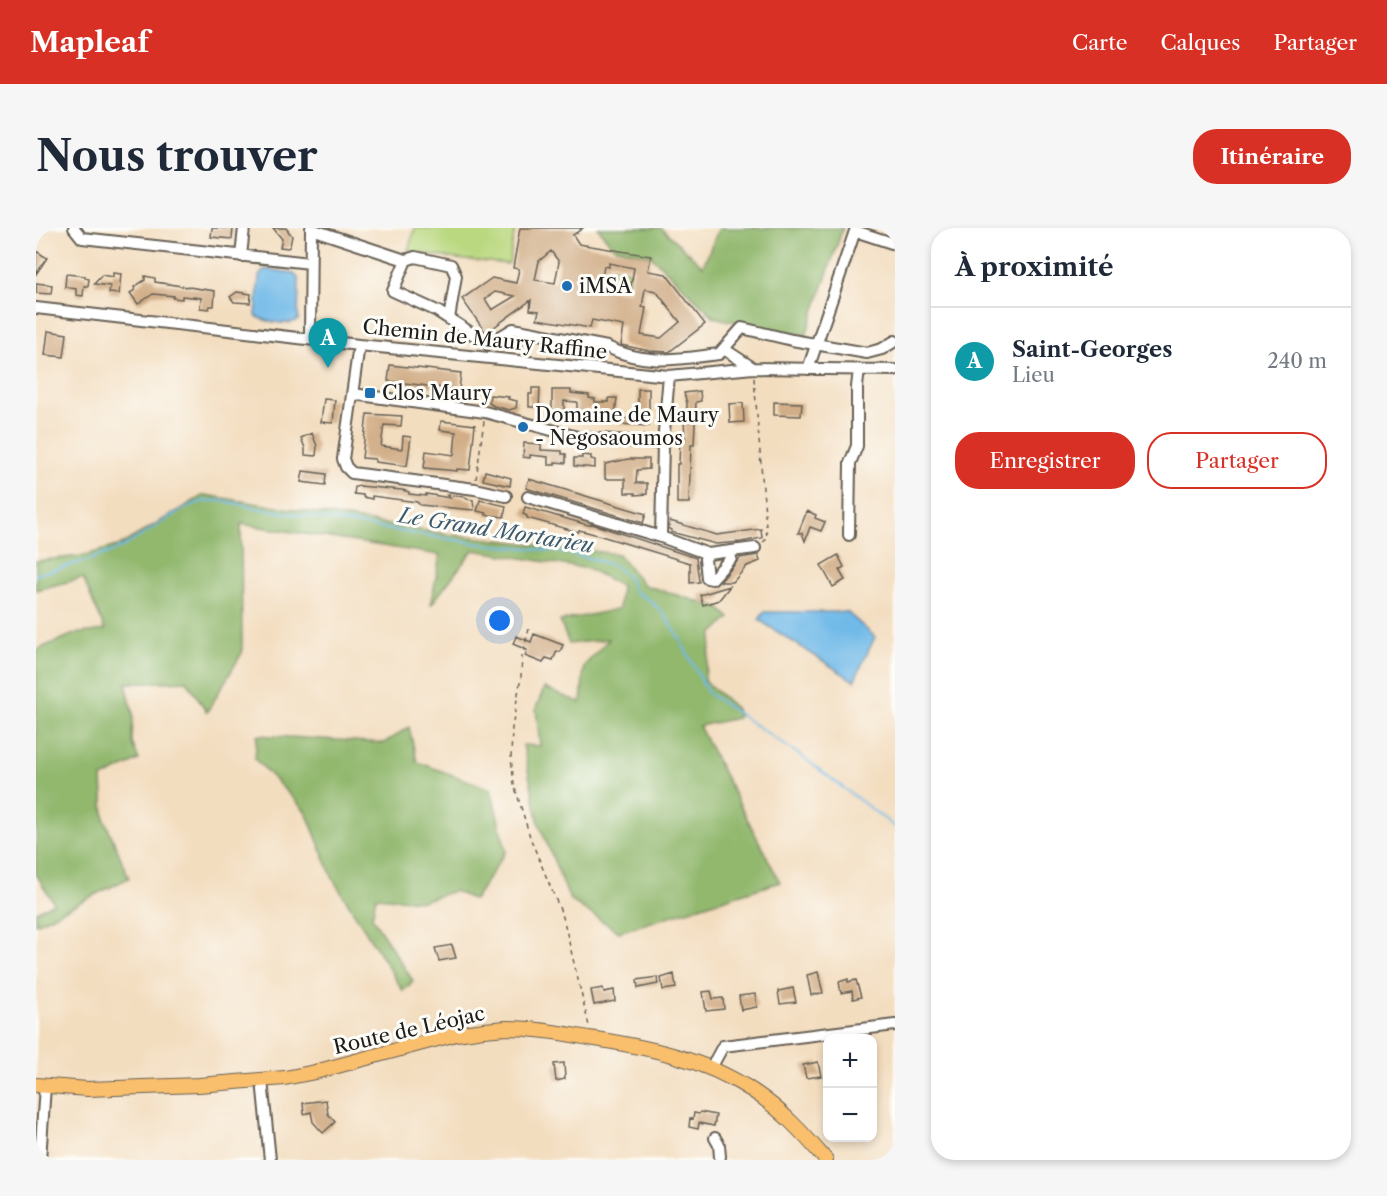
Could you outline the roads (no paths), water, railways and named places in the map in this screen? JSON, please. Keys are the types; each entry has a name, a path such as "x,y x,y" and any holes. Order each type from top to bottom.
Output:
{"main road":[{"name":"Route de Léojac","path":"40,1086 88,1089 262,1080 315,1072 456,1034 507,1028 591,1038 675,1055 711,1068 753,1091 789,1118 826,1160"}],"street":[{"path":"74,228 82,238 310,263"},
{"path":"241,256 244,228"},
{"path":"310,338 312,229 406,260 414,257 451,266 456,276 449,319"},
{"path":"807,369 855,231 895,244"},
{"path":"406,260 393,291 437,311 488,344 513,329 607,347 622,354 662,361 719,354 742,328 867,353 882,349 895,340"},
{"name":"Chemin de Maury Raffine","path":"36,308 359,345 669,376 753,368 895,370"},
{"path":"359,345 343,459 346,467 352,473 475,489 506,496"},
{"path":"724,349 753,368"},
{"path":"849,535 850,464 857,446 859,369"},
{"path":"661,537 663,443 669,376"},
{"path":"353,394 485,412 581,438 663,443"},
{"path":"528,497 661,537 708,554 755,548"},
{"path":"708,554 705,559 707,578 712,579 731,558 728,552"},
{"path":"711,1068 723,1046 895,1025"},
{"path":"262,1080 270,1160"},
{"path":"40,1086 40,1160"},
{"path":"715,1138 723,1159"}],"water":[{"path":"265,269 294,273 299,280 298,320 289,323 277,322 256,316 259,276"},
{"path":"764,612 847,612 875,637 854,681 759,620"}],"waterway":[{"name":"Le Grand Mortarieu","path":"36,575 120,548 180,511 201,502 215,501 480,544 557,551 593,559 615,566 627,576 635,592 648,599 663,613 677,634 708,693 804,758 895,827"}],"place":[{"name":"iMSA","path":"567,286"},
{"name":"Saint-Georges","path":"328,368"},
{"name":"Clos Maury","path":"370,393"},
{"name":"Domaine de Maury - Negosaoumos","path":"523,427"}]}
